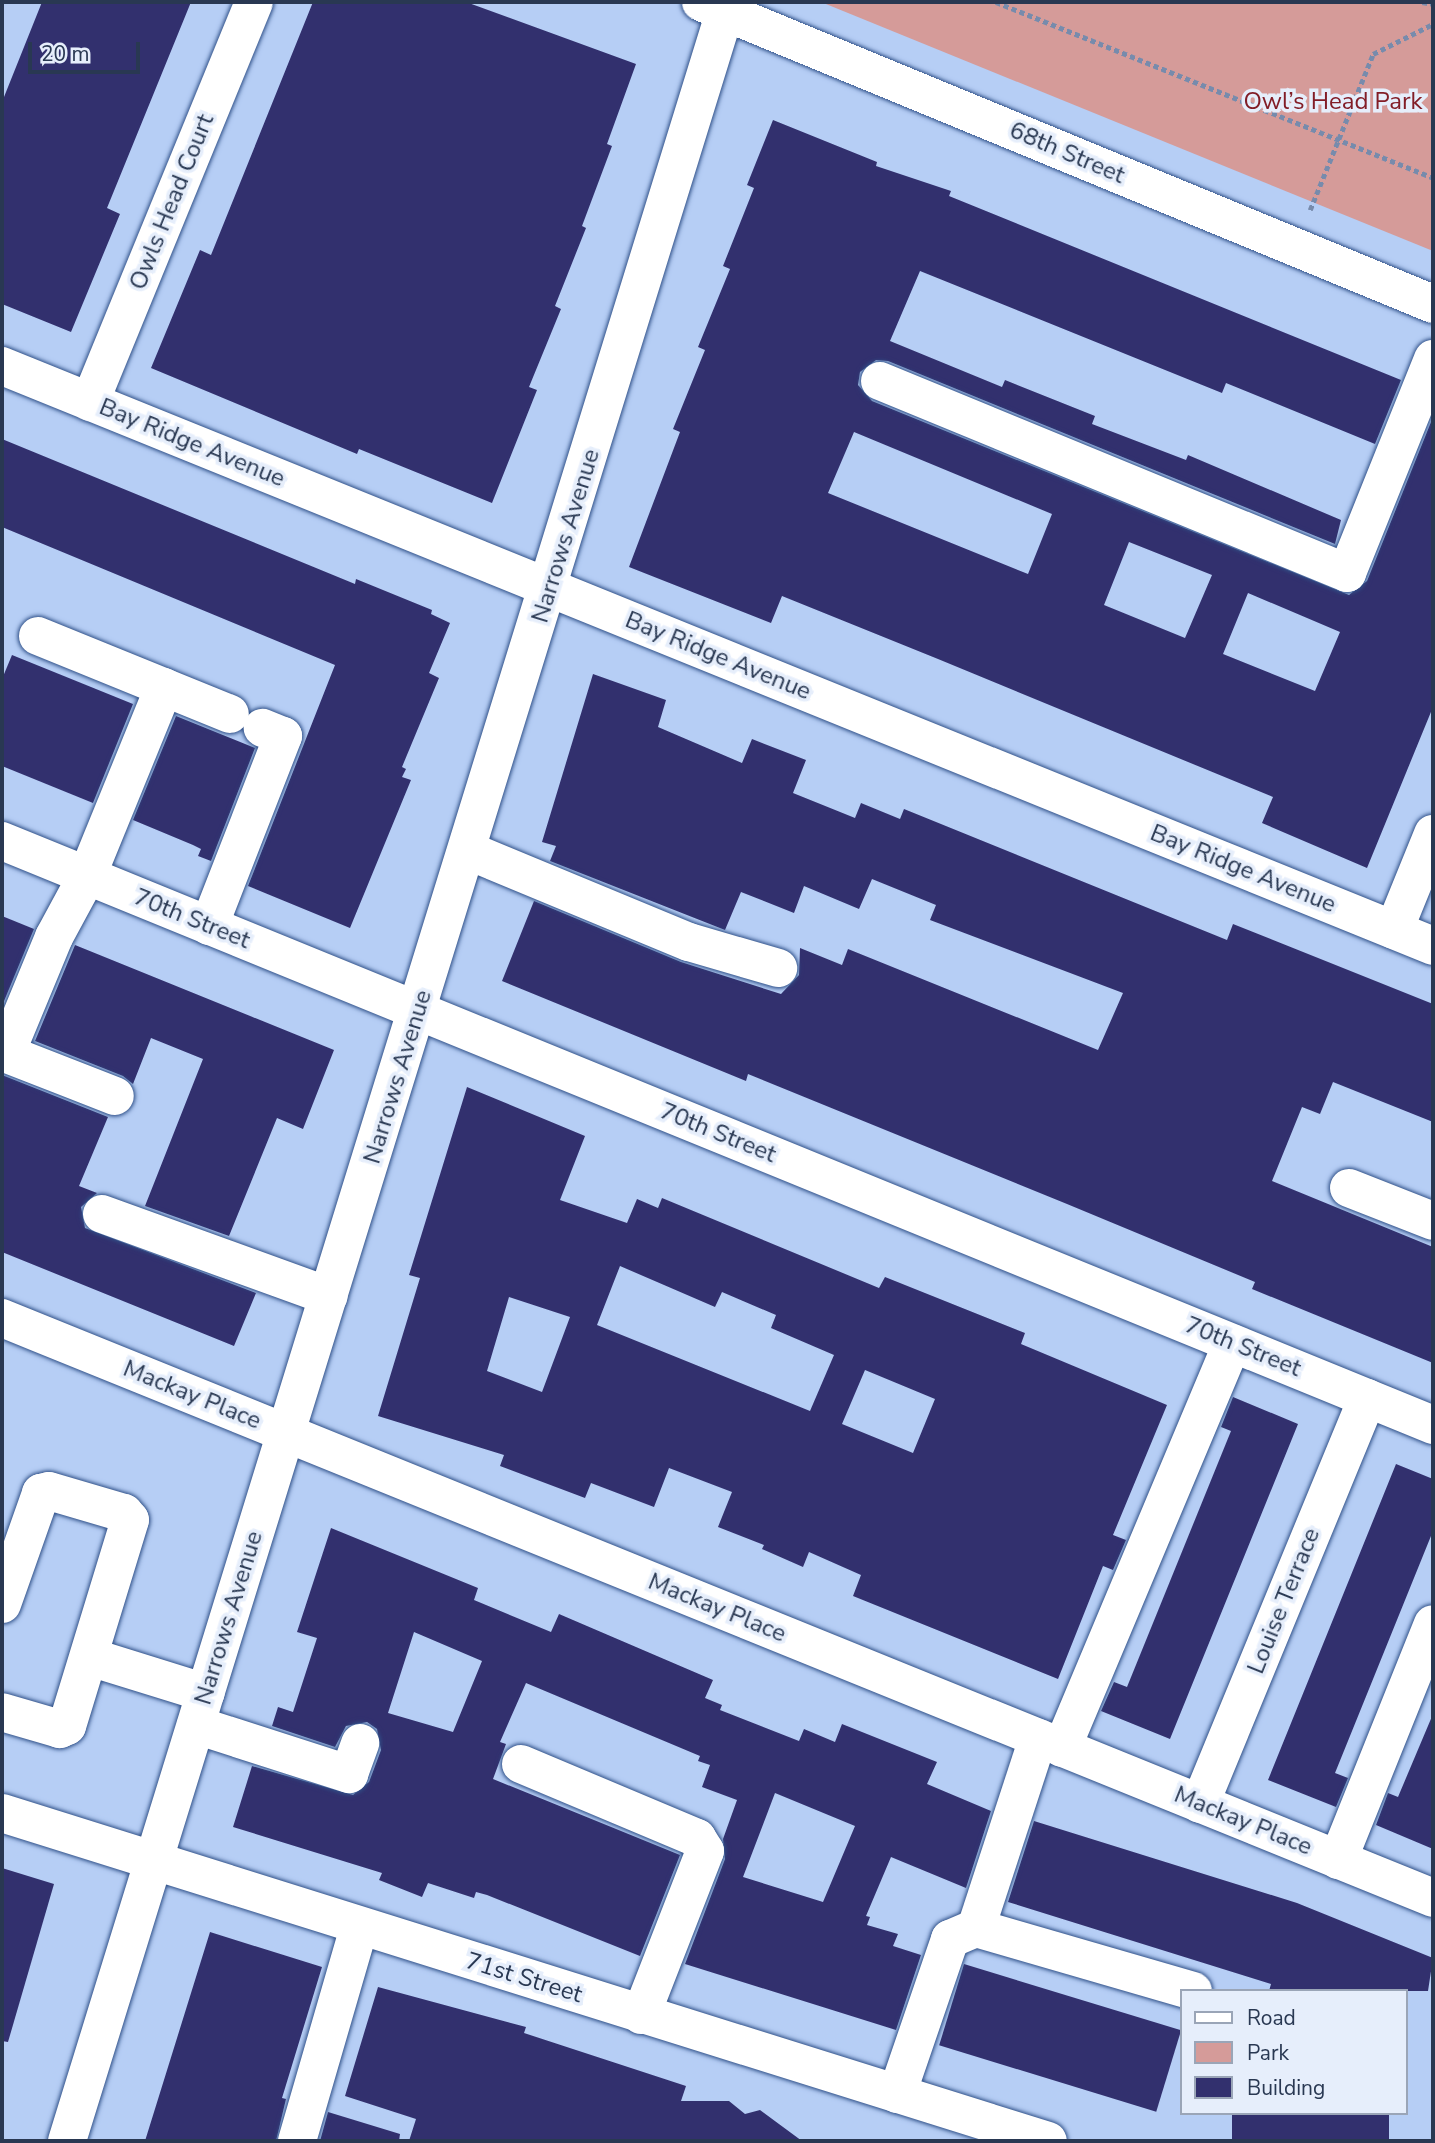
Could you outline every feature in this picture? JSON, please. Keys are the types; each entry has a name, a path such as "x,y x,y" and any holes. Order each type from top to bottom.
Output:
{"street":[{"name":"Owls Head Court","path":"90,402 254,2"},
{"name":"68th Street","path":"713,7 1433,304"},
{"name":"Narrows Avenue","path":"67,2141 550,588 713,7"},
{"path":"880,381 1347,573 1433,359"},
{"name":"Bay Ridge Avenue","path":"2,366 1433,946"},
{"path":"38,636 283,736 209,926"},
{"path":"115,1096 4,1052 54,937 87,876 164,687"},
{"path":"1394,930 1433,834"},
{"name":"70th Street","path":"2,841 1433,1425"},
{"path":"468,851 689,942 778,968"},
{"path":"1349,1188 1433,1221"},
{"path":"102,1214 329,1296"},
{"name":"Mackay Place","path":"2,1318 1433,1898"},
{"path":"976,1928 1050,1743 1232,1343"},
{"name":"Louise Terrace","path":"1200,1804 1367,1398"},
{"path":"2,1604 41,1493 50,1491 124,1514 130,1520 67,1726 60,1729 2,1712"},
{"path":"1338,1860 1433,1624"},
{"path":"90,1657 349,1774 360,1743"},
{"path":"521,1764 697,1838 705,1851 642,2015"},
{"name":"71st Street","path":"2,1813 154,1863 1048,2141"},
{"path":"297,2141 359,1927"},
{"path":"897,2094 950,1939 976,1928 1186,1989"}],"path":[{"path":"996,2 1433,178"},
{"path":"1422,2 1433,4"},
{"path":"1310,210 1373,54 1433,24"}],"green space":[{"name":"Owl’s Head Park","path":"821,2 1433,2 1433,251"}],"building":[{"path":"42,2 191,2 107,208 120,214 71,332 2,304 2,102"},
{"path":"313,2 466,2 636,64 607,144 612,146 582,226 586,228 555,306 561,309 529,387 537,390 492,503 359,449 357,454 151,368 200,250 211,255"},
{"path":"773,120 877,162 876,166 951,191 949,196 1401,380 1375,444 1226,383 1222,393 920,271 890,341 1002,387 1005,380 1095,416 1092,424 1186,460 1188,455 1341,520 1335,544 888,361 876,360 860,372 858,385 872,401 1349,595 1367,581 1433,417 1433,707 1367,868 1262,823 1273,797 938,659 782,596 771,623 629,567 680,432 673,429 705,350 698,347 730,269 723,266 754,188 747,185","holes":["854,432 1052,514 1028,574 828,493","1129,542 1212,575 1185,638 1104,605","1248,593 1340,632 1315,691 1223,654"]},
{"path":"2,439 355,584 356,579 432,610 431,614 450,623 429,673 439,678 402,767 406,769 402,777 411,780 350,928 248,886 335,665 2,527"},
{"path":"12,655 133,704 93,803 2,766 2,679"},
{"path":"593,674 666,700 658,727 742,763 752,739 806,760 793,793 855,818 861,803 900,819 904,809 1227,940 1233,924 1433,1004 1433,1122 1333,1082 1320,1114 1302,1107 1272,1181 1433,1247 1433,1363 1252,1289 1255,1282 1067,1204 748,1074 746,1081 502,981 534,901 681,962 781,994 799,975 800,948 842,965 848,949 1098,1050 1123,993 930,920 936,905 872,879 859,909 804,886 794,913 741,892 725,930 550,861 556,846 542,842"},
{"path":"176,716 255,748 211,861 198,856 201,849 133,820"},
{"path":"2,916 34,929 2,1006"},
{"path":"75,945 334,1050 303,1129 277,1118 229,1236 145,1206 203,1059 151,1038 133,1084 123,1076 35,1041"},
{"path":"2,1075 108,1117 79,1186 97,1193 81,1207 85,1228 256,1293 234,1346 2,1252"},
{"path":"467,1087 585,1136 560,1200 627,1223 637,1199 658,1208 662,1198 879,1288 885,1277 1025,1333 1021,1344 1167,1405 1113,1535 1126,1540 1113,1570 1103,1566 1058,1679 853,1596 861,1575 809,1552 803,1567 762,1549 764,1545 718,1527 732,1492 669,1468 654,1507 591,1483 585,1498 500,1466 504,1455 378,1416 420,1278 409,1275","holes":["620,1266 715,1307 722,1292 776,1315 771,1328 834,1355 810,1411 597,1325","509,1297 570,1317 542,1392 487,1371","865,1370 935,1399 913,1453 842,1424"]},
{"path":"1233,1397 1298,1424 1170,1739 1101,1711 1114,1682 1127,1687 1231,1431 1221,1427"},
{"path":"1396,1464 1433,1479 1433,1531 1335,1773 1348,1778 1336,1807 1268,1780"},
{"path":"331,1528 478,1588 474,1600 551,1632 559,1614 713,1680 705,1698 722,1705 720,1710 799,1741 804,1729 835,1742 842,1724 937,1762 927,1784 991,1811 966,1888 891,1857 866,1916 870,1917 867,1925 898,1934 893,1946 921,1955 896,2030 685,1964 725,1859 723,1839 737,1800 702,1787 710,1765 698,1761 700,1756 526,1683 500,1742 506,1744 493,1779 680,1855 640,1956 487,1895 476,1892 474,1898 428,1883 422,1897 379,1880 382,1873 233,1827 252,1766 353,1795 369,1782 381,1750 377,1729 367,1722 346,1726 335,1747 272,1726 278,1707 293,1712 317,1638 297,1632","holes":["414,1632 482,1661 453,1732 388,1713","775,1793 855,1826 823,1902 743,1877"]},
{"path":"1433,1714 1433,1849 1376,1825 1388,1793 1398,1797"},
{"path":"1034,1821 1297,1903 1433,1958 1428,1991 1270,1989 1271,1984 1008,1902"},
{"path":"2,1868 54,1884 8,2042 2,2041"},
{"path":"210,1932 322,1967 282,2098 286,2099 276,2141 145,2141"},
{"path":"964,1964 1180,2030 1156,2112 939,2045"},
{"path":"378,1987 526,2027 524,2033 686,2086 681,2101 729,2101 745,2114 760,2110 802,2141 409,2141 416,2119 345,2096"},
{"path":"328,2112 400,2134 399,2141 320,2141"},
{"path":"1232,2115 1389,2115 1389,2141 1232,2141"}]}
